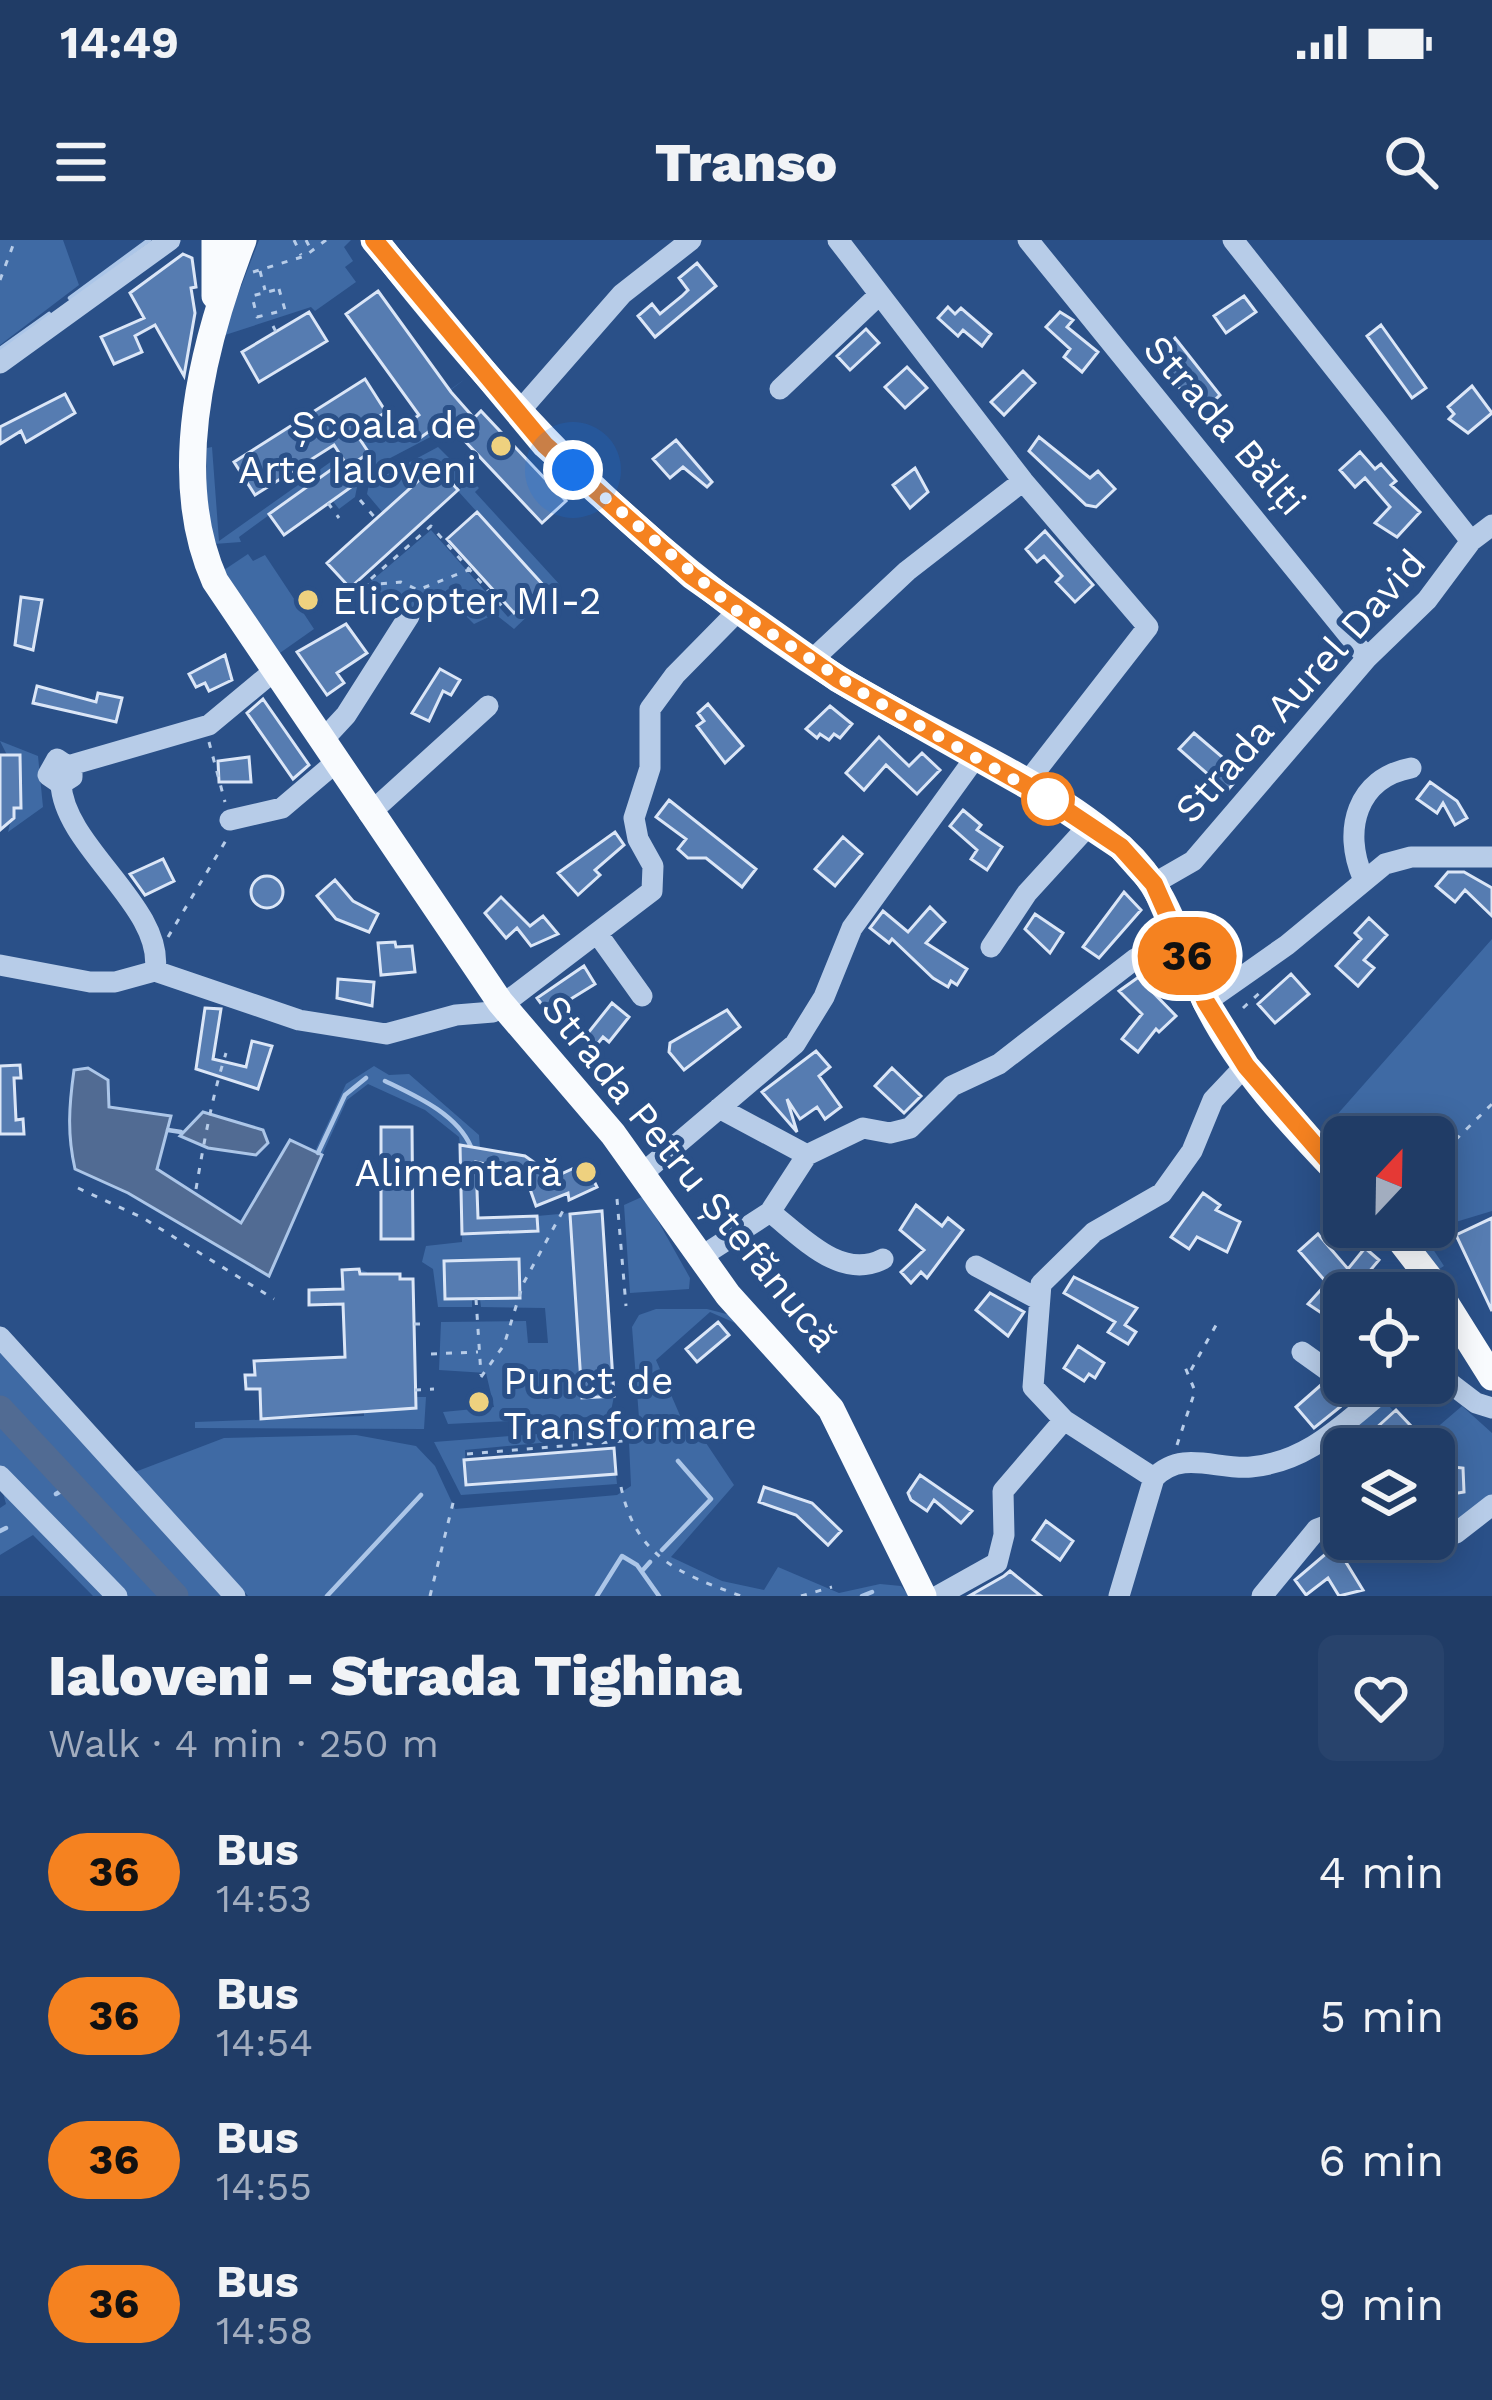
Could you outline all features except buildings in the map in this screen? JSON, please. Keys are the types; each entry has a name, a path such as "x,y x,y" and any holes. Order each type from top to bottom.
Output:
{"main road":[{"name":"Strada Petru Ștefănucă","path":"215,240 215,317"},
{"name":"Strada Petru Ștefănucă","path":"243,240 215,317 200,400 196,526 215,581 500,1002 643,1173 699,1258 831,1409 923,1596"},
{"path":"374,240 517,414 648,538 737,611 1121,847 1154,884 1206,1002 1246,1066 1323,1155"},
{"path":"1406,1248 1492,1377"}],"street":[{"path":"0,363 170,240"},
{"path":"517,414 622,294 691,240"},
{"path":"838,240 1023,481 1148,627 1025,785"},
{"name":"Strada Bălți","path":"1028,240 1367,658"},
{"path":"1232,240 1471,541"},
{"path":"780,389 879,295"},
{"path":"812,660 907,571 1023,481"},
{"name":"Strada Aurel David","path":"1154,884 1193,861 1367,658 1426,600 1471,541 1492,525"},
{"path":"274,671 209,725 66,774 67,810 156,962 299,1020 386,1034 456,1015 483,1015 646,897 655,884 653,866 634,830 650,769 650,710 674,675 737,611"},
{"path":"235,819 282,808 328,752 409,616"},
{"path":"369,814 450,747 488,706"},
{"path":"643,1173 795,1044 824,998 852,928 975,758"},
{"path":"1363,878 1352,849 1368,790 1380,776 1412,768"},
{"path":"991,947 1028,893 1090,824"},
{"path":"1206,1002 1287,945 1363,878 1411,857 1492,857"},
{"path":"597,933 642,997"},
{"path":"699,1258 770,1212 807,1155 863,1128 890,1133 910,1127 952,1086 999,1064 1135,959 1178,934"},
{"path":"0,965 90,982 115,982 156,962"},
{"path":"1154,1478 1064,1420 1032,1381 1036,1298 1047,1276 1094,1232 1162,1192 1192,1150 1213,1100 1246,1066"},
{"path":"719,1108 807,1155"},
{"path":"770,1212 839,1262 862,1267 884,1259"},
{"path":"976,1266 1036,1298"},
{"path":"0,1337 235,1596"},
{"path":"1302,1352 1323,1368"},
{"path":"1455,1387 1492,1408"},
{"path":"1119,1596 1154,1478 1173,1464 1268,1464 1327,1441 1366,1405"},
{"path":"938,1596 997,1564 1004,1535 1003,1491 1064,1420"},
{"path":"0,1476 117,1596"},
{"path":"1455,1533 1492,1505"},
{"path":"1262,1596 1323,1527"}],"path":[{"path":"0,280 15,240"},
{"path":"294,240 302,256"},
{"path":"306,240 312,251"},
{"path":"240,276 302,256 326,240"},
{"path":"260,270 266,292"},
{"path":"279,289 285,310 257,317 252,296 266,292 279,289"},
{"path":"360,500 376,519"},
{"path":"328,503 339,518"},
{"path":"333,602 364,585 428,526 507,612"},
{"path":"364,585 401,582 418,590 471,569"},
{"path":"156,962 235,819 215,781 209,725"},
{"path":"1244,1008 1264,989"},
{"path":"196,1189 214,1113 212,1098 226,1053"},
{"path":"1455,1140 1492,1104"},
{"path":"78,1188 143,1218 274,1299"},
{"path":"617,1198 626,1306"},
{"path":"476,1299 481,1377 504,1345 523,1284 565,1208"},
{"path":"1173,1464 1195,1391 1187,1370 1220,1318"},
{"path":"414,1324 430,1324"},
{"path":"431,1354 479,1352"},
{"path":"415,1390 434,1389"},
{"path":"467,1454 624,1441"},
{"path":"621,1487 627,1513 650,1552 741,1596"},
{"path":"430,1596 454,1499"},
{"path":"800,1596 832,1587"}],"shaded area":[{"path":"0,240 63,240 79,285 0,345"},
{"path":"259,240 351,240 344,247 353,261 345,267 356,282 315,311 311,307 222,336"},
{"path":"465,379 409,422 420,438 435,428 438,433 375,466 361,441 401,425"},
{"path":"212,447 219,541 339,456 359,477 355,497 339,509 332,500 354,485 339,464 239,537 241,542 214,544 206,496 207,448"},
{"path":"438,447 463,472 452,483 436,466 383,513 367,494 369,484"},
{"path":"470,479 479,488 475,492 560,585 514,629 495,614 474,624 444,594 436,593 413,619 380,592 370,602 355,595 431,530 508,617 544,586 458,491"},
{"path":"248,554 253,561 265,555 314,629 277,655 224,570"},
{"path":"0,741 38,756 43,807 8,832 14,808 21,807 20,755 7,755"},
{"path":"1492,939 1492,1211 1455,1222 1455,1116 1336,1116"},
{"path":"374,1066 389,1075 409,1074 479,1135 480,1148 460,1145 459,1137 425,1110 368,1084 347,1100 322,1155 315,1151 346,1084"},
{"path":"88,1068 108,1080 109,1107 171,1116 157,1169 241,1223 290,1140 322,1155 269,1276 128,1193 75,1169 70,1132 72,1083 74,1070"},
{"path":"203,1112 263,1130 268,1143 256,1155 208,1148 180,1136"},
{"path":"644,1196 690,1278 689,1289 630,1293 624,1205"},
{"path":"570,1213 582,1397 614,1396 610,1416 448,1424 443,1412 494,1407 486,1373 439,1370 441,1322 526,1321 528,1343 548,1343 545,1308 481,1307 480,1299 520,1298 518,1259 445,1261 446,1299 472,1299 472,1307 438,1307 433,1269 422,1262 426,1246 462,1242 462,1234 537,1231 537,1216"},
{"path":"1424,1248 1432,1248 1444,1266 1439,1269"},
{"path":"359,1269 367,1272 386,1408 415,1408 415,1397 426,1397 424,1429 195,1428 195,1422 364,1416"},
{"path":"656,1309 707,1309 738,1317 742,1326 710,1312 656,1360 688,1434 698,1431 734,1485 671,1557 722,1581 764,1590 778,1567 839,1593 880,1584 901,1586 909,1596 248,1596 135,1472 224,1438 356,1435 416,1446 435,1466 455,1509 617,1495 631,1486 628,1420 639,1418 632,1327 639,1315"},
{"path":"0,1343 229,1596 126,1596 0,1467"},
{"path":"1381,1404 1394,1412 1376,1428 1351,1428"},
{"path":"1462,1406 1492,1433 1492,1498 1455,1523 1455,1494 1464,1492 1463,1469 1455,1468 1455,1428 1436,1428"},
{"path":"612,1428 614,1436 465,1450 466,1485 616,1474 617,1484 461,1495 434,1442"},
{"path":"0,1482 111,1596 93,1596 33,1535 0,1555 0,1508 6,1504"}],"waterway":[{"path":"70,298 149,240"},
{"path":"0,349 49,314"},
{"path":"318,1153 345,1095 366,1078"},
{"path":"385,1081 446,1116 471,1147"},
{"path":"168,1130 181,1132"},
{"path":"0,1409 175,1596"},
{"path":"662,1550 711,1499 678,1461"},
{"path":"56,1494 71,1485"},
{"path":"327,1596 421,1495"},
{"path":"0,1531 6,1528"},
{"path":"597,1596 622,1556 637,1565 659,1596"},
{"path":"642,1571 650,1562"},
{"path":"862,1596 872,1592"}],"bus line":[{"name":"36","path":"374,240 545,445 692,576 838,679 1040,793 1097,828 1137,862 1167,909 1206,1002 1246,1066 1323,1157"}],"place":[{"name":"Școala de Arte Ialoveni","path":"501,446"},
{"name":"Elicopter MI-2","path":"308,600"},
{"name":"Alimentară","path":"586,1172"},
{"name":"Punct de Transformare","path":"479,1402"}],"route":[{"path":"573,470 737,611 838,679 1048,799"}]}
